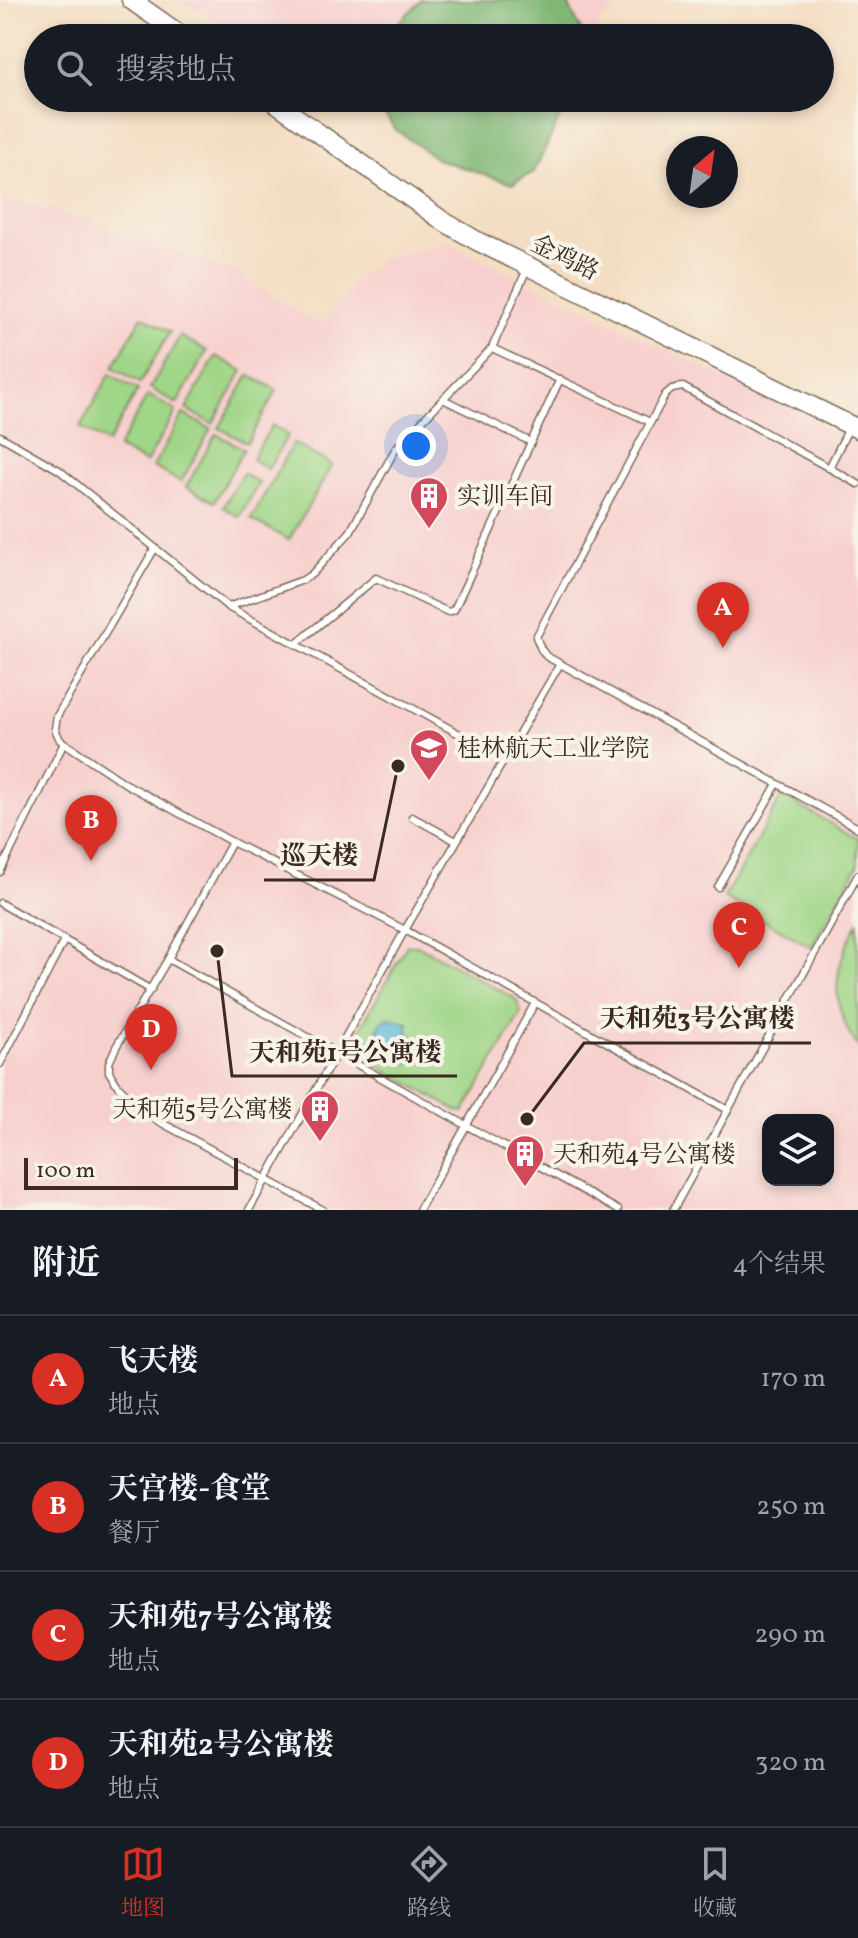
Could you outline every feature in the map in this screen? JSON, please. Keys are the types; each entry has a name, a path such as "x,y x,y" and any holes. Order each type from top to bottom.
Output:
{"main road":[{"path":"131,0 165,24"},
{"name":"金鸡路","path":"289,112 443,221 854,427"}],"lane":[{"path":"228,607 293,585 312,574 350,532 396,448 492,348 528,266"},
{"path":"492,348 650,422"},
{"path":"296,644 376,578 448,612 454,610 560,379"},
{"path":"858,484 683,387 668,391 536,637 546,656 858,828"},
{"path":"443,399 531,442"},
{"path":"829,468 854,427"},
{"path":"0,436 59,470 228,607 505,759"},
{"path":"842,486 847,478"},
{"path":"155,548 57,716 55,729 60,740 126,784 405,930 728,1110"},
{"path":"249,1210 405,930 560,664"},
{"path":"0,872 64,743"},
{"path":"718,887 777,784"},
{"path":"412,817 456,841"},
{"path":"232,842 111,1058 110,1075 130,1100 149,1116 323,1210"},
{"path":"673,1210 858,875"},
{"path":"0,903 151,990"},
{"path":"0,1064 64,941"},
{"path":"168,959 618,1210"},
{"path":"419,1210 535,1003"}],"shaded area":[{"path":"179,0 627,0 598,24 223,24"},
{"name":"桂林航天工业学院","path":"0,199 48,208 235,272 321,326 354,283 384,256 447,242 858,443 858,1210 0,1210"}],"green space":[{"path":"421,0 566,0 578,24 398,24"},
{"path":"383,112 562,112 534,172 512,184 437,159 396,130"},
{"path":"142,316 170,332 140,383 113,367"},
{"path":"180,336 207,351 177,404 150,388"},
{"path":"216,356 243,371 213,424 186,409"},
{"path":"110,374 138,390 108,443 80,427"},
{"path":"249,375 277,390 247,443 219,428"},
{"path":"148,395 176,411 146,463 118,448"},
{"path":"183,414 211,429 181,482 153,467"},
{"path":"272,425 288,435 268,469 252,459"},
{"path":"216,434 244,449 214,502 186,487"},
{"path":"293,443 332,465 289,540 251,519"},
{"path":"243,473 259,483 239,517 223,507"},
{"path":"782,796 858,839 858,865 811,947 724,898"},
{"path":"858,922 858,1047 842,1016 837,985 843,954"},
{"path":"407,945 417,945 516,999 521,1013 464,1112 352,1052 352,1043"}],"water":[{"path":"389,1018 409,1024 410,1035 422,1041 425,1053 419,1062 409,1063 384,1044 377,1030 381,1022"}],"place":[{"name":"实训车间","path":"429,530"},
{"name":"飞天楼","path":"723,648"},
{"name":"巡天楼","path":"398,766"},
{"name":"桂林航天工业学院","path":"429,782"},
{"name":"天宫楼-食堂","path":"91,861"},
{"name":"天和苑1号公寓楼","path":"217,951"},
{"name":"天和苑7号公寓楼","path":"739,968"},
{"name":"天和苑2号公寓楼","path":"151,1070"},
{"name":"天和苑3号公寓楼","path":"527,1119"},
{"name":"天和苑5号公寓楼","path":"320,1143"},
{"name":"天和苑4号公寓楼","path":"525,1188"}]}
